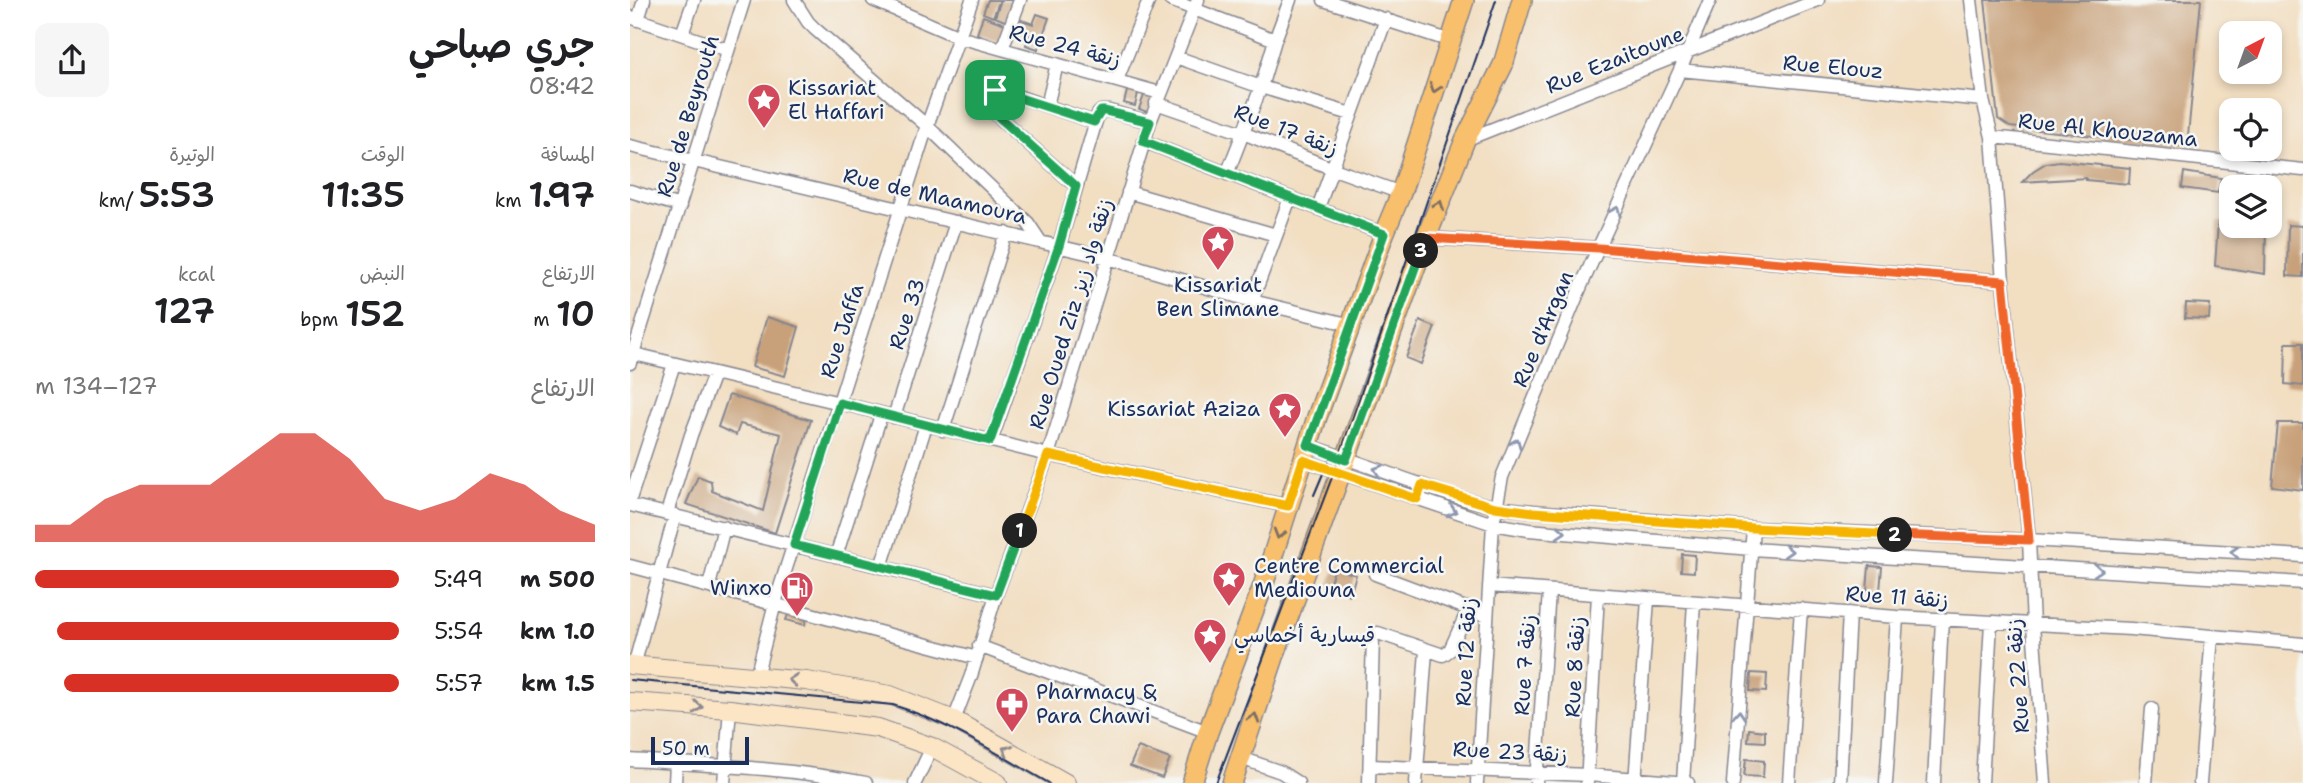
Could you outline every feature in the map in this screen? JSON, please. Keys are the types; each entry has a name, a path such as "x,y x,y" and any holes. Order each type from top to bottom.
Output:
{"main road":[{"path":"1192,783 1208,732 1264,586 1306,453 1401,193 1464,0"},
{"path":"1232,783 1275,654 1426,238 1465,140 1503,65 1522,0"},
{"path":"632,665 806,681 891,695 954,720 1066,783"},
{"path":"630,702 730,709 878,728 932,747 998,783"}],"street":[{"path":"644,0 634,18 729,50"},
{"path":"682,34 694,0"},
{"name":"Rue de Beyrouth","path":"631,357 744,0"},
{"name":"Rue 24 زنقة","path":"873,0 959,37 1117,80 1158,98"},
{"name":"Rue Jaffa","path":"756,677 775,603 927,126 972,0"},
{"path":"1002,49 1020,0"},
{"path":"1117,80 1149,0"},
{"path":"1170,0 1197,5 1275,40"},
{"path":"1227,174 1261,87 1290,0"},
{"path":"1324,0 1451,41"},
{"name":"Rue d'Argan","path":"1493,524 1502,477 1581,286 1710,0"},
{"name":"Rue Ezaitoune","path":"1465,140 1818,0"},
{"name":"Rue 22 زنقة","path":"1971,0 1983,100 1992,137 2003,281 2029,540 2045,783"},
{"path":"799,2 815,29 927,126 1028,223 1040,241"},
{"name":"Rue Oued Ziz زنقة واد زيز","path":"954,720 996,595 1048,455 1143,141 1197,5"},
{"path":"1318,208 1386,19"},
{"path":"1176,57 1261,87 1351,114"},
{"path":"1047,106 1057,64"},
{"name":"Rue Elouz","path":"1680,70 1983,100"},
{"path":"1076,186 991,110 989,103 992,93 997,90 1047,106 1097,117 1109,111 1150,122"},
{"name":"Rue 17 زنقة","path":"1158,98 1331,168 1401,193"},
{"path":"990,441 1059,246 1097,117"},
{"name":"Rue Al Khouzama","path":"1992,137 2303,170"},
{"path":"1143,141 1384,234"},
{"name":"Rue de Maamoura","path":"630,146 1040,241 1108,258 1252,302 1352,326"},
{"path":"630,191 680,206"},
{"path":"1128,192 1276,235"},
{"path":"1252,302 1290,198"},
{"name":"Rue 33","path":"836,556 956,222"},
{"path":"943,430 1006,233"},
{"path":"1426,238 1599,248 2003,281"},
{"path":"631,357 840,403 1048,455 1288,506"},
{"path":"630,499 674,365"},
{"path":"632,665 659,572 691,435 714,374"},
{"path":"881,567 926,425"},
{"path":"1306,453 1417,499 1493,524 1529,530 1751,549 2303,583"},
{"path":"1344,467 1422,485 1495,507 1574,515 1753,528 2303,556"},
{"path":"1417,499 1422,485"},
{"path":"630,505 996,595"},
{"name":"Rue 12 زنقة","path":"1477,776 1493,524"},
{"path":"1704,544 1705,524"},
{"path":"709,586 724,527"},
{"path":"1733,783 1753,528"},
{"path":"1849,554 1851,533"},
{"path":"630,566 978,652 1208,732"},
{"path":"1375,574 1487,616"},
{"name":"Rue 11 زنقة","path":"1489,586 1897,617 2130,629 2303,644"},
{"name":"Rue 7 زنقة","path":"1537,778 1549,591"},
{"name":"Rue 8 زنقة","path":"1588,779 1598,595"},
{"path":"1636,780 1648,599"},
{"path":"1685,783 1695,602"},
{"path":"1369,783 1373,637 1378,633 1443,655 1450,650 1469,608"},
{"path":"1789,783 1801,609"},
{"path":"1840,783 1849,613"},
{"path":"1886,783 1897,617"},
{"path":"1934,783 1942,619"},
{"path":"1982,783 1991,622"},
{"path":"2200,783 2212,636"},
{"path":"1416,783 1426,651"},
{"path":"724,783 730,709"},
{"path":"2146,783 2152,709"},
{"path":"915,783 932,747"},
{"path":"1241,758 1281,772 1298,783"},
{"path":"630,760 774,769 822,779 866,783"},
{"path":"675,783 677,763"},
{"name":"Rue 23 زنقة","path":"1371,766 1417,767 1477,776 1685,783"},
{"path":"773,783 774,769"}],"building":[{"path":"988,0 1000,0 993,17 983,13"},
{"path":"1001,0 1015,0 1007,22 995,17"},
{"path":"1985,0 2201,0 2187,146 2010,127 1998,119"},
{"path":"1037,14 1049,18 1038,49 1026,45 1029,35 1015,31 1019,19 1033,24"},
{"path":"983,16 1005,24 999,42 977,34"},
{"path":"1128,87 1139,89 1135,106 1124,103"},
{"path":"1146,90 1156,93 1150,113 1139,109"},
{"path":"2059,161 2130,168 2129,184 2086,178 2022,182 2046,163"},
{"path":"2184,172 2219,178 2218,193 2182,188"},
{"path":"2218,222 2219,238 2266,238 2265,274 2215,266"},
{"path":"2288,225 2303,226 2303,277 2287,276"},
{"path":"2186,303 2210,304 2209,319 2185,318"},
{"path":"767,317 799,327 785,376 752,367"},
{"path":"1420,321 1435,327 1421,364 1406,358"},
{"path":"2286,343 2303,343 2303,386 2285,384"},
{"path":"729,395 811,420 775,533 686,504 698,476 711,481 712,491 763,511 781,434 740,424 736,435 718,427"},
{"path":"2278,423 2303,423 2303,490 2272,486"},
{"path":"1682,554 1695,555 1694,572 1681,571"},
{"path":"1869,566 1882,567 1880,591 1867,590"},
{"path":"1335,568 1356,575 1350,595 1328,587"},
{"path":"789,612 807,616 805,625 786,620"},
{"path":"1751,673 1767,674 1766,692 1750,691"},
{"path":"1749,729 1765,731 1765,742 1748,741"},
{"path":"1138,747 1170,759 1162,778 1130,766"},
{"path":"1746,759 1764,761 1763,777 1744,776"}],"tram line":[{"path":"1216,783 1334,472 1496,0"},
{"path":"1314,495 1333,450"},
{"path":"630,680 893,705 953,730 1049,783"}],"place":[{"name":"Kissariat El Haffari","path":"764,130"},
{"name":"Kissariat Ben Slimane","path":"1218,272"},
{"name":"Kissariat Aziza","path":"1285,439"},
{"name":"Centre Commercial Mediouna","path":"1229,608"},
{"name":"Winxo","path":"797,618"},
{"name":"قيسارية أخماسي","path":"1210,665"},
{"name":"Pharmacy & Para Chawi","path":"1012,734"}],"route":[{"path":"995,90 1094,122 1101,111 1109,111 1150,122 1143,141 1384,234 1308,445 1346,460 1426,238 1599,248 2003,281 2029,540 1753,528 1574,515 1495,507 1422,485 1417,499 1303,460 1288,506 1048,455 996,595 794,545 840,403 990,441 1059,246 1076,186 991,110 989,99 995,90"}]}
